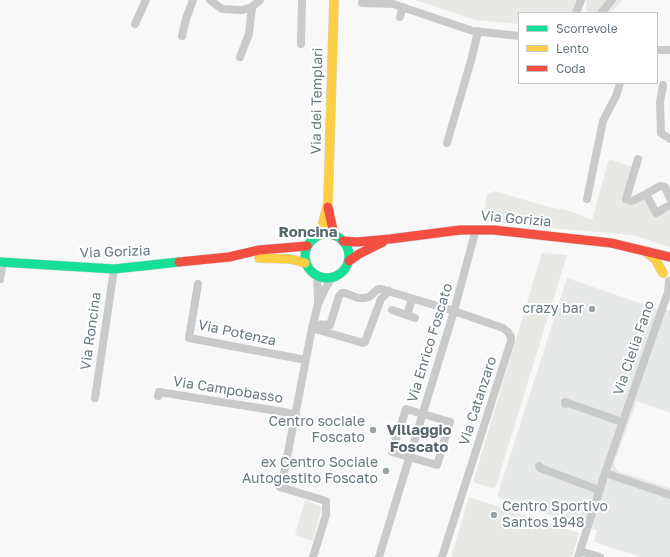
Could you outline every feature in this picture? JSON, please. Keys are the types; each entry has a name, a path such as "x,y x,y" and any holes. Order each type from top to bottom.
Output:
{"main road":[{"name":"Via dei Templari","path":"328,203 334,0"},
{"path":"320,235 328,203"},
{"path":"328,203 334,235"},
{"name":"Via Gorizia","path":"343,241 357,242 476,229 592,240 640,249 670,258 663,266 663,273"},
{"path":"320,235 334,235 343,241 349,250 349,261 345,270 340,275 331,279 317,277 311,273 305,263 304,254 306,246 312,239 320,235"},
{"path":"349,261 359,254 390,239"},
{"path":"228,257 259,250 306,246"},
{"name":"Via Gorizia","path":"640,249 655,259 664,276 670,281"},
{"path":"228,257 274,257 305,263"},
{"name":"Via Gorizia","path":"1,262 114,269 228,257"}],"street":[{"path":"135,24 146,0"},
{"path":"182,36 193,0"},
{"path":"210,0 228,10 242,10 252,6 260,0"},
{"path":"302,0 302,44"},
{"path":"362,0 362,3 393,4 478,32 518,36"},
{"path":"576,12 580,0"},
{"path":"602,12 612,0"},
{"path":"240,57 249,34 252,6"},
{"path":"400,17 403,7"},
{"path":"447,143 478,32"},
{"path":"658,50 670,50"},
{"path":"587,199 603,122 616,96 620,84"},
{"path":"663,85 660,102 661,134 670,139"},
{"path":"638,159 626,199 632,201 660,186 665,187 670,198"},
{"path":"646,194 656,213 670,205"},
{"name":"Via Enrico Foscato","path":"379,557 454,311 476,229"},
{"name":"Via Gorizia","path":"0,279 1,262"},
{"name":"Via Roncina","path":"95,398 114,269"},
{"name":"Via Campobasso","path":"317,277 318,304"},
{"name":"Via Campobasso","path":"313,557 326,515 326,501 280,487 318,304 324,289 331,279"},
{"name":"Via Clelia Fano","path":"579,554 622,422 667,302 670,281"},
{"name":"Via Potenza","path":"198,284 189,338 306,360"},
{"path":"329,329 339,296 342,293 358,298 364,298 369,297 378,289 454,311"},
{"path":"313,326 329,329 363,343 365,342 381,299 389,291"},
{"path":"406,315 412,299"},
{"path":"392,310 415,318"},
{"name":"Via Catanzaro","path":"442,557 511,341 511,337 508,332 503,328 454,311"},
{"name":"Via Campobasso","path":"158,396 159,392 276,410 296,415"},
{"path":"565,404 566,402 622,422"},
{"path":"406,409 422,414 450,422 437,465 392,452 406,409"},
{"path":"539,466 540,468 599,490"},
{"path":"605,473 670,495"},
{"path":"579,554 600,557"}],"shaded area":[{"path":"415,0 577,0 573,12 518,12 518,24 475,20"},
{"path":"586,0 623,0 611,12 588,12 586,10"},
{"path":"609,159 635,168 626,199 646,194 656,212 670,205 670,247 632,235 483,222 487,195 495,191 548,207 570,211 592,220"},
{"path":"542,253 567,255 495,489 473,482"},
{"path":"567,278 660,310 670,310 670,413 637,401 614,463 617,471 670,488 670,557 640,557 594,542 597,530 497,497"},
{"name":"Centro Sportivo Santos 1948","path":"469,497 579,533 572,557 451,557"},
{"path":"305,500 322,507 313,541 295,535"}],"traffic: fast":[{"path":"323,234 331,234 336,235 343,240 348,247 349,256 348,265 343,272 336,277 323,278 315,275 308,268 305,260 305,252 308,244 315,237 323,234"},
{"path":"0,262 114,269 179,262"}],"traffic: slow":[{"path":"320,235 328,203 334,0"},
{"path":"646,252 655,259 663,273"},
{"path":"259,258 290,259 305,263"}],"traffic: jam":[{"path":"328,207 334,235"},
{"path":"343,241 357,242 390,239 460,230 494,230 611,243 670,257"},
{"path":"349,261 359,254 383,242"},
{"path":"179,262 229,257 259,250 307,246"}],"place":[{"name":"crazy bar","path":"592,309"},
{"name":"Centro sociale Foscato","path":"373,430"},
{"name":"ex Centro Sociale Autogestito Foscato","path":"386,471"},
{"name":"Centro Sportivo Santos 1948","path":"494,515"}],"district":[{"name":"Roncina","path":"308,232"},
{"name":"Villaggio Foscato","path":"419,438"}]}
